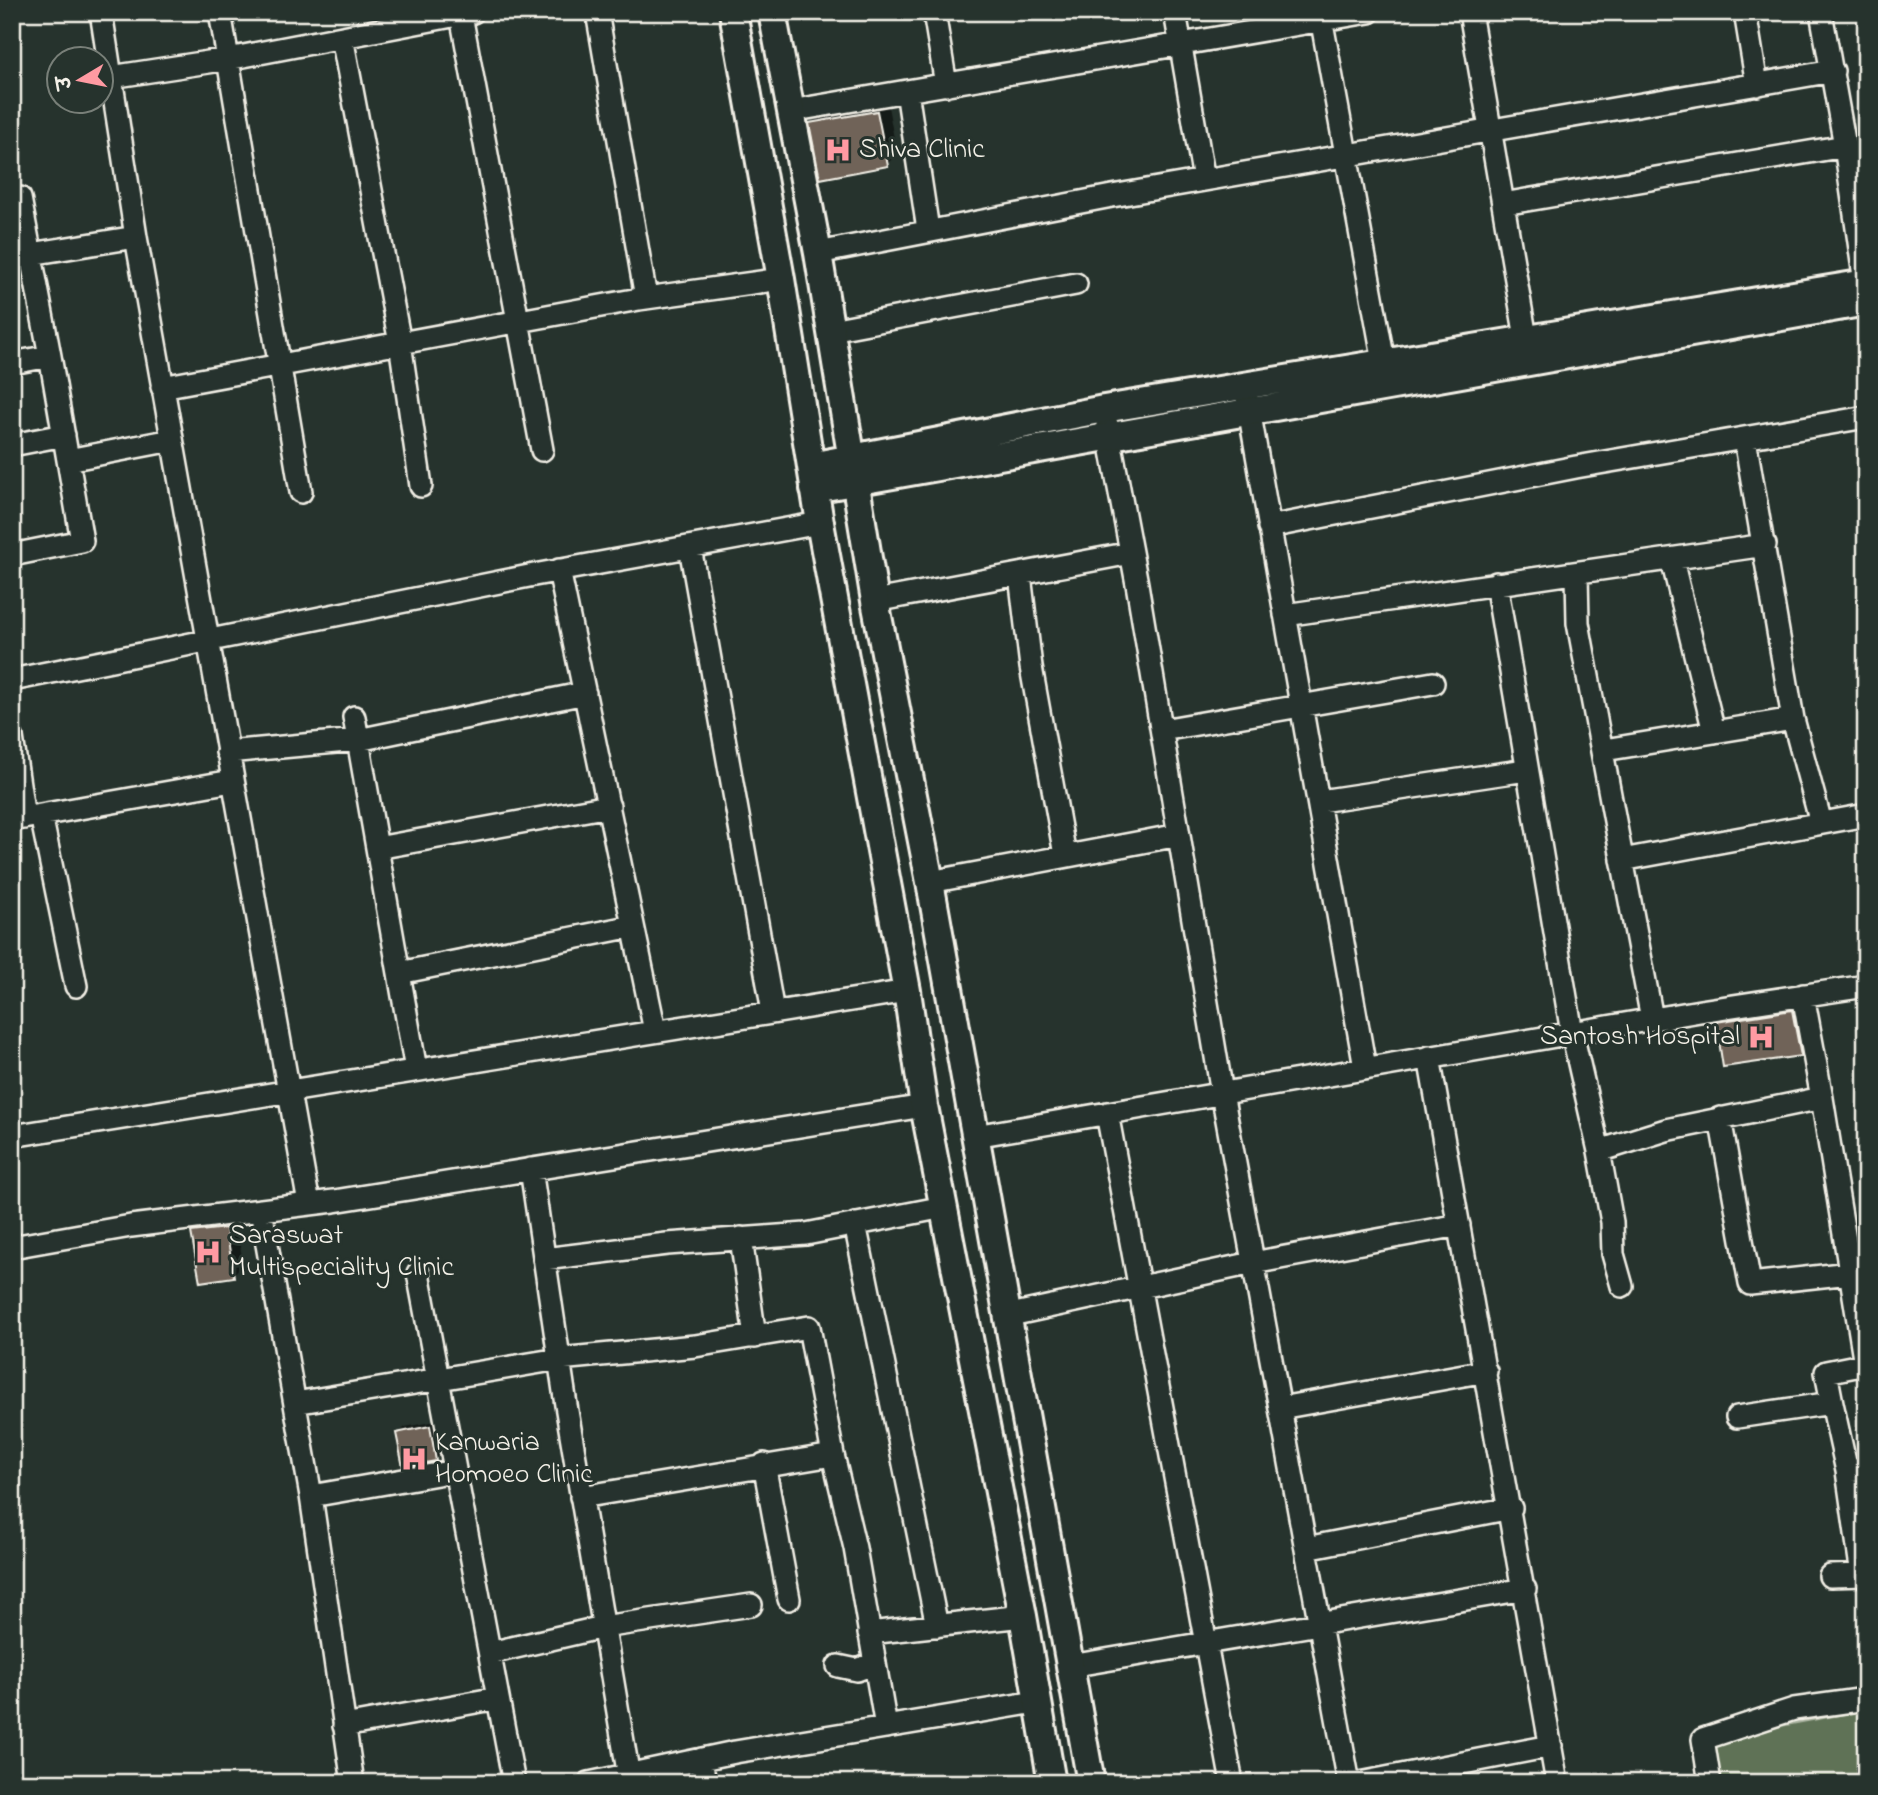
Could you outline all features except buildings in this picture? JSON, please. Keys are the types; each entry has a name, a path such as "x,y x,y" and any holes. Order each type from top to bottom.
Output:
{"street":[{"path":"102,12 107,46"},
{"path":"220,12 301,492"},
{"path":"597,12 646,298"},
{"path":"733,12 781,279 820,523 907,991 924,1106 1023,1616 1052,1783"},
{"path":"772,12 818,253 875,601 930,882 1091,1783"},
{"path":"934,12 946,85"},
{"path":"1175,12 1204,180"},
{"path":"790,111 1181,45 1321,16 1369,12"},
{"path":"1470,12 1526,338"},
{"path":"1745,12 1757,85"},
{"path":"1821,12 1845,146 1865,290"},
{"path":"116,76 228,59 467,13 542,450"},
{"path":"1321,16 1384,362"},
{"path":"342,37 400,343 421,486"},
{"path":"818,253 928,230 1204,180 1833,71"},
{"path":"907,91 928,230"},
{"path":"116,109 226,752 309,1204"},
{"path":"1503,204 1845,146"},
{"path":"12,555 82,541 50,356 21,256 20,198"},
{"path":"21,256 136,237"},
{"path":"162,387 646,298 781,279"},
{"path":"831,330 1076,284"},
{"path":"812,477 1106,422 1865,290"},
{"path":"1247,398 1384,362 1526,338 1865,290"},
{"path":"12,363 50,356"},
{"path":"1247,398 1365,1068"},
{"path":"1269,527 1576,467 1866,417"},
{"path":"1106,422 1162,730 1222,1093 1349,1783"},
{"path":"12,445 64,435"},
{"path":"1745,439 1793,719 1821,823"},
{"path":"68,460 172,440"},
{"path":"12,680 559,570 820,523"},
{"path":"1285,615 1765,545"},
{"path":"690,547 773,1012"},
{"path":"875,601 1020,576 1131,553"},
{"path":"1672,560 1714,732"},
{"path":"559,570 655,1031"},
{"path":"1577,573 1578,623 1604,750 1652,1019"},
{"path":"1020,576 1031,667 1065,855"},
{"path":"1496,583 1572,1033 1599,1151 1612,1222 1613,1254 1622,1286"},
{"path":"1162,730 1433,683"},
{"path":"226,752 358,740 585,694"},
{"path":"354,717 416,1070"},
{"path":"1604,750 1793,719"},
{"path":"12,737 26,817 76,986"},
{"path":"1320,801 1526,770"},
{"path":"26,817 232,781"},
{"path":"377,848 609,806"},
{"path":"1622,860 1866,815"},
{"path":"930,882 1179,835"},
{"path":"399,973 634,926"},
{"path":"975,1136 1652,1019 1866,986"},
{"path":"12,1136 907,991"},
{"path":"1803,995 1866,1364 1826,1372 1832,1404 1856,1470 1864,1575 1830,1576"},
{"path":"1429,1057 1511,1508 1557,1783"},
{"path":"1599,1151 1666,1130 1822,1098"},
{"path":"12,1247 131,1226 309,1204 924,1106"},
{"path":"1107,1113 1232,1783"},
{"path":"1720,1118 1750,1284 1850,1273"},
{"path":"531,1168 581,1497 629,1779"},
{"path":"544,1259 741,1238 806,1234 944,1208"},
{"path":"261,1210 311,1496 353,1783"},
{"path":"855,1224 937,1626"},
{"path":"1006,1316 1253,1263 1459,1226"},
{"path":"741,1238 755,1337"},
{"path":"418,1273 514,1783"},
{"path":"295,1403 559,1359 755,1337 809,1327 833,1455 855,1548 886,1727"},
{"path":"1280,1408 1486,1371"},
{"path":"1737,1417 1832,1404"},
{"path":"581,1497 833,1455"},
{"path":"764,1465 789,1599"},
{"path":"311,1496 456,1471"},
{"path":"1306,1548 1511,1508"},
{"path":"1070,1666 1525,1589"},
{"path":"490,1653 603,1627 751,1605"},
{"path":"869,1633 1023,1616"},
{"path":"838,1666 857,1670 875,1663"},
{"path":"344,1727 498,1698"},
{"path":"1710,1783 1703,1739 1794,1709 1866,1699"},
{"path":"589,1783 629,1779 701,1759 1036,1702"},
{"path":"1360,1783 1464,1773 1551,1746"},
{"path":"701,1759 705,1783"}],"green space":[{"path":"1866,1710 1866,1783 1713,1783 1705,1740"}],"place":[{"name":"Shiva Clinic","path":"838,150"},
{"name":"Santosh Hospital","path":"1761,1037"},
{"name":"Saraswat Multispeciality Clinic","path":"208,1252"},
{"name":"Kanwaria Homoeo Clinic","path":"414,1459"}]}
